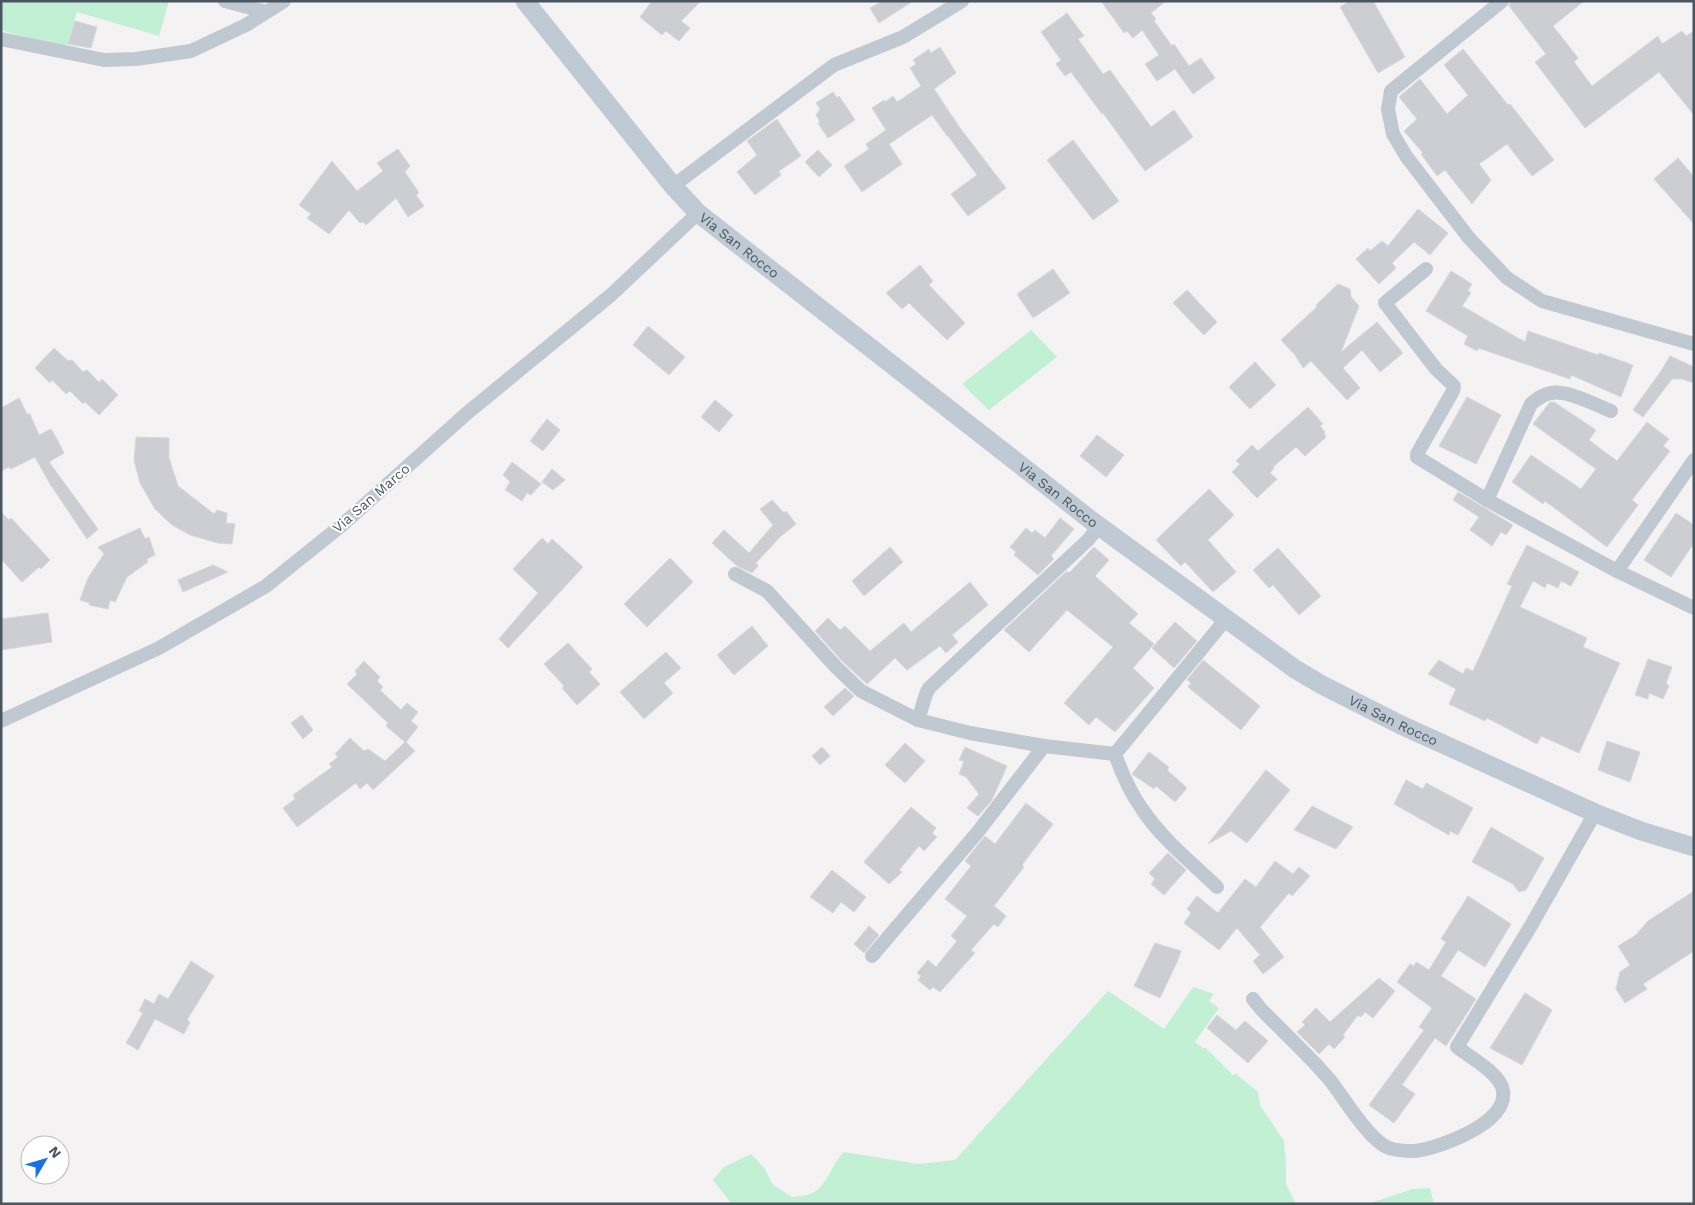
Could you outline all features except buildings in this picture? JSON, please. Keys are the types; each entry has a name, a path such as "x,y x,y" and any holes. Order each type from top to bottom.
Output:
{"street":[{"path":"225,1 266,12"},
{"path":"1,40 104,60 136,59 191,51 246,25 284,1"},
{"name":"Via San Rocco","path":"525,1 673,186 698,213 1099,526 1226,620 1295,669 1322,685 1401,724 1595,813 1641,831 1694,847"},
{"path":"673,186 834,65 903,37 962,1"},
{"path":"1502,1 1391,91 1388,109 1393,134 1406,156 1469,238 1507,278 1542,301 1694,344"},
{"name":"Via San Marco","path":"1,721 159,648 266,586 342,525 466,414 611,295 698,213"},
{"path":"1426,269 1385,303 1436,369 1454,386 1417,456 1487,500 1616,571 1694,608"},
{"path":"1487,500 1531,404 1539,397 1552,392 1569,394 1611,411"},
{"path":"1616,571 1694,460"},
{"path":"918,720 929,688 1088,540 1099,526"},
{"path":"734,574 767,591 836,667 861,691 918,720 970,733 1044,746 1115,754"},
{"path":"1115,754 1226,620"},
{"path":"872,956 977,833 1044,746"},
{"path":"1115,754 1125,781 1142,810 1170,844 1217,887"},
{"path":"1254,999 1260,1008 1328,1078 1373,1137 1388,1148 1414,1151 1448,1143 1487,1123 1501,1104 1504,1092 1501,1084 1497,1077 1457,1047 1529,929 1595,813"}],"green space":[{"path":"1,1 169,1 159,36 77,12 66,49 1,30"},
{"path":"1031,330 1057,357 989,410 962,384"},
{"path":"1193,987 1214,994 1209,1001 1219,1008 1195,1042 1206,1048 1233,1075 1236,1074 1258,1092 1260,1105 1284,1141 1286,1184 1296,1204 732,1204 713,1180 724,1167 751,1154 764,1168 773,1185 792,1197 807,1195 817,1190 826,1180 844,1152 918,1164 955,1160 1108,991 1164,1029"},
{"path":"1430,1188 1434,1204 1367,1204 1413,1189"}]}
